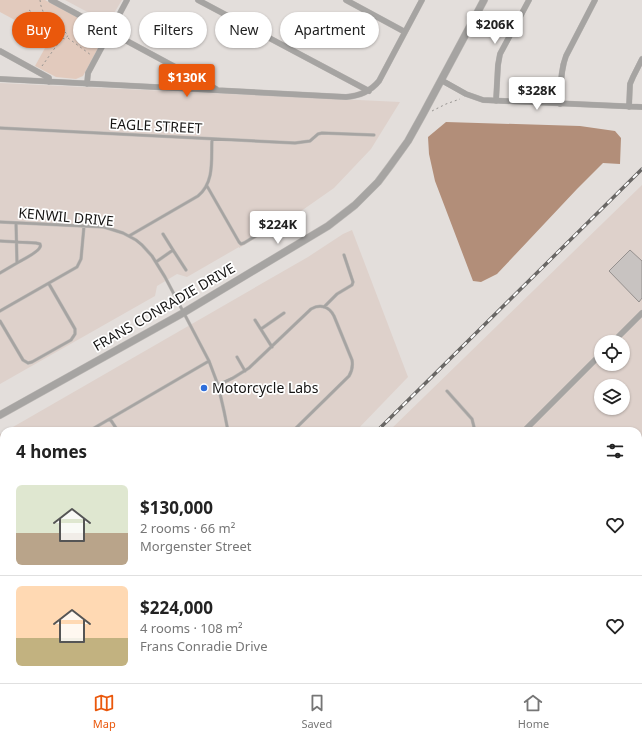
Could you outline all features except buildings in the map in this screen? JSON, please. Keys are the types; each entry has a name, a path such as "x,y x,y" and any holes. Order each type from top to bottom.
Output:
{"street":[{"path":"51,0 73,12"},
{"path":"121,12 127,0"},
{"path":"198,0 369,91"},
{"path":"346,0 405,32"},
{"path":"0,79 346,97 358,96 369,91 381,78 422,0"},
{"name":"FRANS CONRADIE DRIVE","path":"0,415 183,313 328,226 355,205 382,176 404,147 484,0"},
{"path":"496,101 500,54 529,0"},
{"path":"560,104 563,63 595,0"},
{"path":"131,43 218,90"},
{"path":"87,84 88,73 101,48"},
{"path":"0,51 49,78 49,82"},
{"path":"629,107 630,84 642,59"},
{"path":"441,80 466,94 483,100 642,108"},
{"path":"620,335 642,313"},
{"path":"528,427 594,361"}],"lane":[{"name":"EAGLE STREET","path":"0,128 294,143 310,141 318,134 322,133 374,136"},
{"path":"129,236 198,196 207,186 210,176 212,139"},
{"path":"207,186 241,244 291,214"},
{"name":"KENWIL DRIVE","path":"0,222 111,228 136,240 147,250 156,262 209,361 218,385 227,427"},
{"path":"16,223 17,263"},
{"path":"0,312 75,269 82,256 84,226"},
{"path":"163,234 186,270"},
{"path":"0,241 40,244 40,248 34,253 0,273"},
{"path":"156,262 173,250"},
{"path":"324,307 337,294 352,285 353,282 344,256"},
{"path":"0,321 23,360 28,363 71,340 75,334 75,329 49,284"},
{"path":"218,385 245,371 257,362 311,309 318,306 330,310 334,316 352,360 352,371 349,376 297,427"},
{"path":"261,329 284,313"},
{"path":"256,320 272,347"},
{"path":"237,357 245,371"},
{"path":"96,427 209,361"},
{"path":"447,391 472,419 474,427"},
{"path":"110,419 115,427"}],"path":[{"path":"40,0 43,12"},
{"path":"65,32 67,33 67,37 92,55"},
{"path":"41,68 55,48"},
{"path":"430,113 446,104 460,99"}],"shaded area":[{"path":"0,0 45,0 73,15 73,48 98,48 83,76 76,79 56,77 35,66 45,48 65,48 65,12 12,12 12,18 0,12"},
{"path":"65,0 122,0 115,12 87,12"},
{"path":"0,83 400,102 371,149 334,188 294,216 187,277 177,274 157,286 155,296 0,384"},
{"path":"446,122 580,126 615,131 621,138 620,164 603,163 497,274 481,282 473,281 435,181 429,154 428,137"},
{"path":"642,185 642,427 393,427"},
{"path":"352,230 408,377 360,427 13,427 308,257 343,234"}],"railway":[{"path":"381,427 642,169"}],"place":[{"name":"Motorcycle Labs","path":"204,388"}]}
